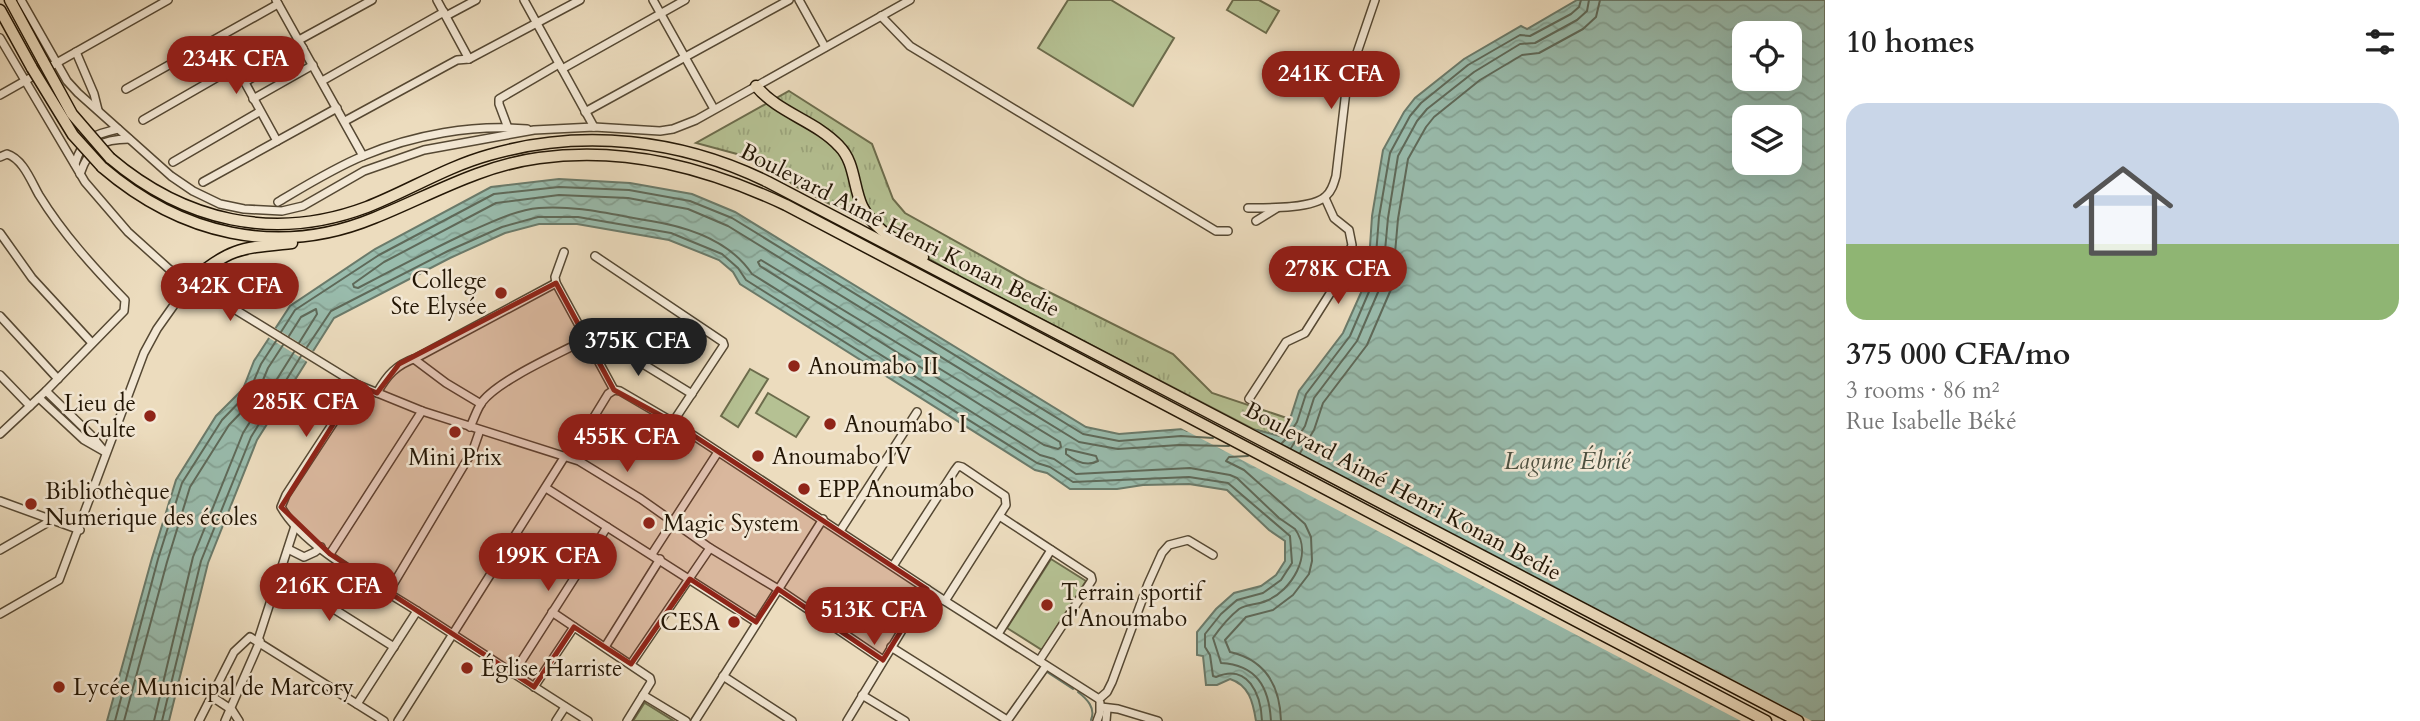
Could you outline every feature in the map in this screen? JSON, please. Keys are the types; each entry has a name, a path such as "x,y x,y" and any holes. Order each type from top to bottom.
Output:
{"highway":[{"name":"Boulevard Aimé Henri Konan Bedie","path":"10,0 72,114 106,163 186,207 250,223 292,224 327,219 366,207 463,163 512,149 615,140 654,144 694,153 748,172 1798,721"},
{"name":"Boulevard Aimé Henri Konan Bedie","path":"0,10 67,127 138,196 181,219 247,235 310,235 371,220 468,176 514,162 538,158 590,154 652,160 707,173 761,194 1766,721"},
{"path":"756,86 768,99 840,146 850,163 862,206 876,227 963,285"},
{"path":"191,281 225,255 257,246 298,243 310,235"}],"street":[{"path":"21,0 67,81 155,163 193,191 220,204 244,209 282,211 303,206 364,171 391,160 424,150 534,130"},
{"path":"0,95 168,0"},
{"path":"299,40 372,0"},
{"path":"437,0 469,59"},
{"path":"322,81 475,0"},
{"path":"524,0 594,127"},
{"path":"345,121 457,60 469,59 580,0"},
{"path":"653,0 714,109"},
{"path":"508,128 499,99 685,0"},
{"path":"585,112 789,0"},
{"path":"799,0 825,47"},
{"path":"278,202 363,156 430,136 464,130 508,128 673,129 910,0"},
{"path":"1248,208 1277,208 1319,201 1332,190 1347,82 1375,0"},
{"path":"126,89 220,37 277,1 363,156"},
{"path":"881,16 917,51 1216,231 1228,231"},
{"path":"220,37 276,141"},
{"path":"0,38 80,174 105,208 169,269 358,385 422,411 579,461 641,499 672,523 778,589 883,660"},
{"path":"245,82 303,48"},
{"path":"76,52 94,94 98,111"},
{"path":"253,99 313,65"},
{"path":"143,120 237,66"},
{"path":"203,182 337,108"},
{"path":"173,162 259,112"},
{"path":"75,164 80,148 91,137 118,129"},
{"path":"80,174 93,149 104,142 129,139"},
{"path":"0,157 7,154 18,160 44,204 76,246 125,300 124,311 0,434"},
{"path":"1249,400 1286,342 1305,333 1336,284 1352,245 1349,230 1334,218 1325,198"},
{"path":"1256,221 1277,208"},
{"path":"0,233 32,278 92,343"},
{"path":"564,252 555,277 556,283 614,390"},
{"path":"594,256 723,342 724,345 673,422"},
{"path":"0,614 59,580 80,530 105,452 144,353 191,281"},
{"path":"377,393 387,375 399,364 414,359 556,283"},
{"path":"0,316 58,379"},
{"path":"599,337 692,394"},
{"path":"470,427 481,404 505,384 585,340"},
{"path":"414,359 481,404"},
{"path":"0,375 30,406"},
{"path":"358,385 286,495 281,507 295,526 330,555 588,721"},
{"path":"398,721 565,456 575,447 608,394 614,390 673,422 1102,705 1158,721"},
{"path":"46,391 105,452"},
{"path":"39,398 84,440 105,452"},
{"path":"330,555 422,411"},
{"path":"840,531 917,412"},
{"path":"388,593 473,450 480,430"},
{"path":"652,554 719,452"},
{"path":"893,566 958,466 1005,496 1006,505 1000,517 945,601"},
{"path":"546,488 756,622"},
{"path":"0,500 80,530"},
{"path":"891,647 1007,721 1092,580 1088,573 1000,517"},
{"path":"0,550 50,519"},
{"path":"695,721 823,519"},
{"path":"225,721 232,710 259,641 295,526"},
{"path":"513,674 607,527"},
{"path":"1097,721 1162,553 1169,545 1188,540 1213,555"},
{"path":"288,549 304,557 321,547"},
{"path":"631,664 710,548"},
{"path":"998,634 1051,550"},
{"path":"605,647 660,559"},
{"path":"280,575 394,647"},
{"path":"847,721 927,589"},
{"path":"358,704 416,611"},
{"path":"552,612 652,680 627,721"},
{"path":"534,687 574,627"},
{"path":"199,721 234,652 250,637 384,721"},
{"path":"723,676 792,721"},
{"path":"643,695 685,721"},
{"path":"862,695 905,721"},
{"path":"211,696 232,710 239,721"},
{"path":"1102,705 1106,721"},
{"path":"556,721 565,707"}],"highlighted area":[{"path":"556,283 614,390 673,422 927,589 883,660 778,589 756,622 690,579 631,664 574,627 534,687 330,554 281,507 358,385 377,393 399,364"}],"green space":[{"path":"1068,0 1111,0 1174,38 1133,106 1038,48"},
{"path":"1233,0 1259,0 1279,11 1266,33 1227,10"},
{"path":"789,91 872,144 893,199 905,213 1027,281 1173,354 1212,393 1290,419 1280,437 1253,429 966,280 863,221 793,185 780,172 737,154 696,143"},
{"path":"750,369 768,379 738,427 721,416"},
{"path":"768,393 809,417 796,437 756,413"},
{"name":"Terrain sportif d'Anoumabo","path":"1051,559 1086,581 1042,650 1007,628"},
{"path":"645,703 674,721 633,721"}],"water":[{"name":"Lagune Ébrié","path":"1577,0 1825,0 1825,721 1256,721 1251,701 1242,685 1230,679 1217,685 1206,685 1203,656 1197,655 1197,632 1234,593 1261,586 1276,575 1285,561 1285,541 1269,530 1227,490 1189,484 1070,489 1047,473 1035,470 740,284 733,272 719,260 669,240 577,224 539,224 505,233 450,258 334,318 257,440 208,563 169,721 107,721 176,480 216,416 243,389 254,361 290,306 375,249 491,187 559,179 630,183 692,194 735,212 1086,427 1119,434 1183,429 1257,430 1280,436 1290,419 1299,391 1343,333 1368,277 1372,216 1383,150 1404,112 1415,98 1464,59 1521,26 1527,29"}],"pier":[{"path":"272,326 316,353 309,363 266,336"},
{"path":"1177,426 1249,427 1812,721 1741,721"}],"waterway":[{"path":"1047,672 1073,689"},
{"path":"1078,692 1091,708 1091,720"}],"place":[{"name":"College Ste Elysée","path":"501,293"},
{"name":"Anoumabo II","path":"794,366"},
{"name":"Lieu de Culte","path":"150,416"},
{"name":"Anoumabo I","path":"830,424"},
{"name":"Mini Prix","path":"455,432"},
{"name":"Anoumabo IV","path":"758,456"},
{"name":"EPP Anoumabo","path":"804,489"},
{"name":"Bibliothèque Numerique des écoles","path":"31,504"},
{"name":"Magic System","path":"649,523"},
{"name":"Terrain sportif d'Anoumabo","path":"1047,605"},
{"name":"CESA","path":"734,622"},
{"name":"Église Harriste","path":"467,668"},
{"name":"Lycée Municipal de Marcory","path":"59,687"}]}
